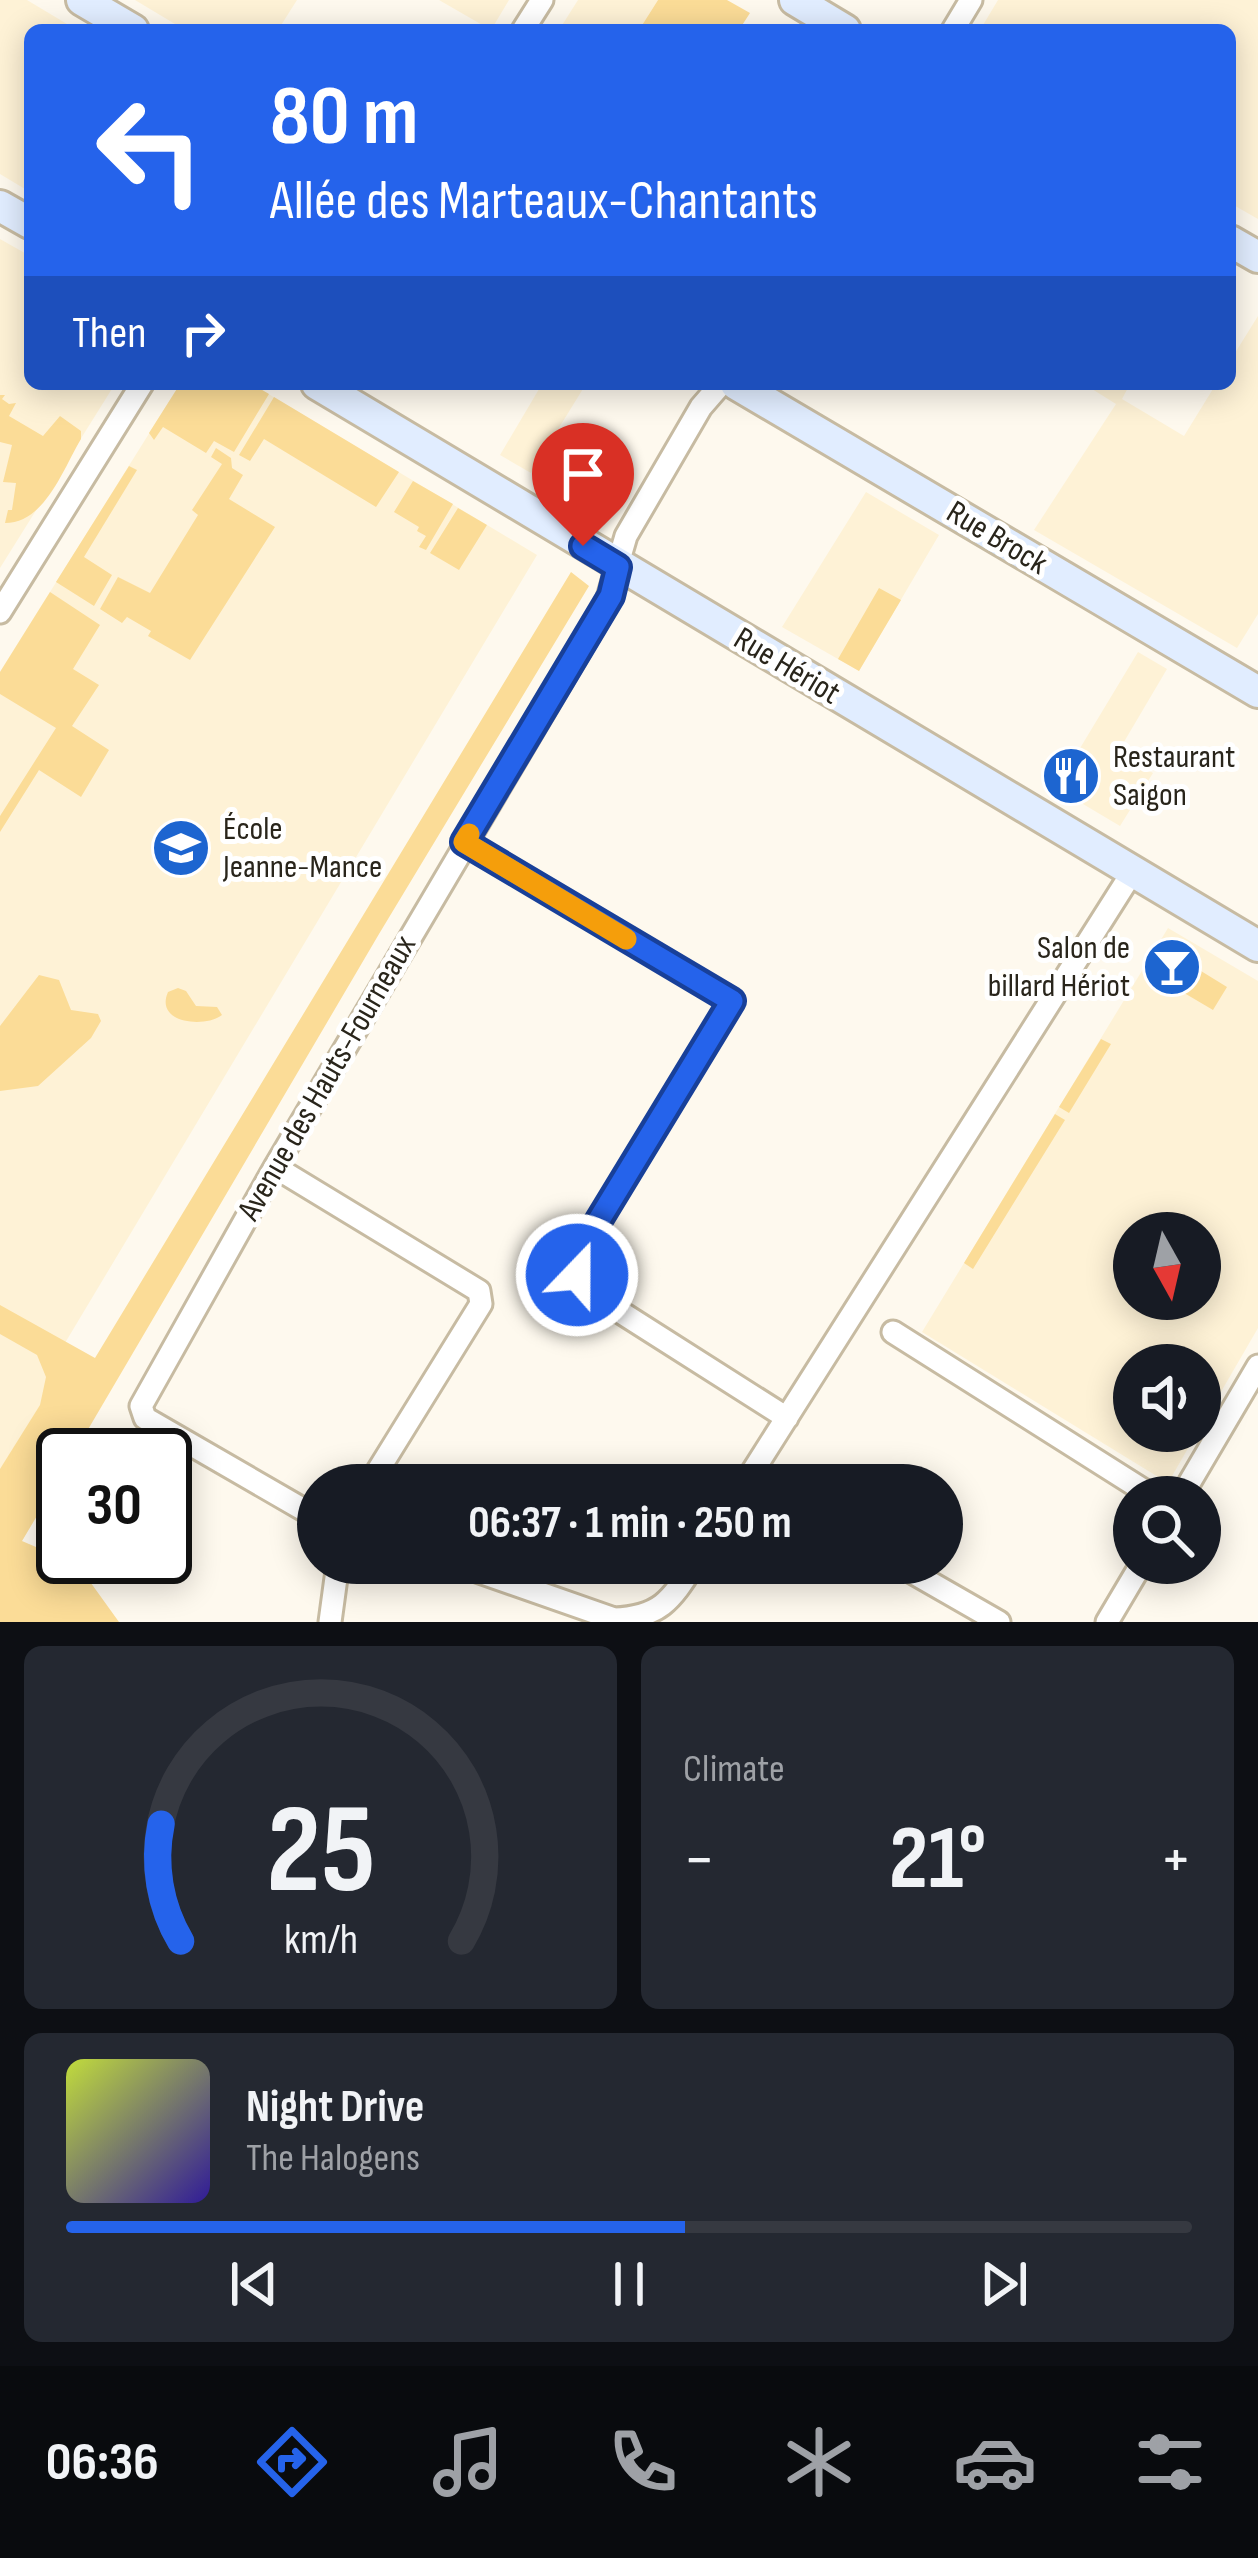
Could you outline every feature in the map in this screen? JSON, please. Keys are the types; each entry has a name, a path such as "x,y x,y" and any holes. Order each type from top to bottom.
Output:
{"street":[{"path":"82,0 123,24"},
{"path":"795,0 835,24"},
{"path":"0,612 138,390"},
{"name":"Rue Hériot","path":"327,390 1258,946"},
{"name":"Avenue des Hauts-Fourneaux","path":"297,1506 145,1418 141,1406 275,1167 605,608 632,525 716,390"},
{"name":"Rue Brock","path":"746,390 1258,692"},
{"path":"464,842 732,1001 574,1261 581,1287 787,1418"},
{"path":"762,1464 1133,871"},
{"path":"275,1167 479,1291 481,1304 382,1464"},
{"path":"893,1332 1121,1476"},
{"path":"1193,1476 1258,1366"},
{"path":"330,1622 335,1584"},
{"path":"515,1584 614,1618 638,1618 658,1609 682,1584"},
{"path":"933,1584 999,1622"},
{"path":"1107,1622 1130,1584"}],"shaded area":[{"path":"0,0 27,0 67,24 24,24 24,188 0,174"},
{"path":"135,0 297,0 282,24 175,24"},
{"path":"439,0 509,0 495,24 481,24"},
{"path":"578,0 658,0 643,24 563,24"},
{"path":"658,0 727,0 750,13 743,24 643,24"},
{"path":"998,0 1258,0 1258,219 1236,206 1236,24 984,24"},
{"path":"0,239 24,253 24,390 111,390 0,568"},
{"path":"1258,316 1258,614 1237,648 1034,530 1116,404 1094,390 1127,390 1122,399 1184,436 1212,390 1236,390 1236,351"},
{"name":"École Jeanne-Mance","path":"176,390 262,390 537,555 59,1353 69,1428 36,1428 36,1517 0,1578 0,672"},
{"path":"176,390 262,390 269,394 234,452 214,441 206,453 163,427 154,440 149,433"},
{"path":"538,390 582,390 531,473 500,455"},
{"path":"0,395 9,404 16,403 9,416 43,436 60,416 81,431 60,479 42,504 19,521 5,523 16,483 3,482 12,445 0,442"},
{"path":"274,397 399,472 376,507 264,439 250,461 239,455"},
{"path":"216,448 243,475 229,499 275,527 190,660 148,636 151,631 127,617 122,623 100,609 118,577 150,593 198,515 192,510 222,464 211,457"},
{"path":"129,466 137,470 84,557 112,575 94,606 56,582"},
{"path":"413,481 453,504 426,550 419,547 426,536 417,531 419,527 394,512"},
{"path":"866,492 939,535 859,671 782,627"},
{"path":"458,508 487,525 459,570 430,553"},
{"path":"571,572 589,586 89,1428 36,1428 36,1517 22,1541 36,1547 36,1584 92,1584 119,1622 0,1622 0,1469 40,1405 46,1377 37,1355 0,1334 0,1305 95,1358"},
{"path":"879,588 901,600 859,671 838,659"},
{"path":"50,592 100,625 73,669 99,685 72,726 109,750 81,797 39,770 0,832 0,816 56,728 0,694 0,672"},
{"path":"1138,652 1167,669 1118,752 1153,773 1120,826 1056,788"},
{"path":"1168,928 1258,981 1258,1328 1221,1392 1221,1344 1113,1344 1113,1449 922,1332"},
{"path":"1188,963 1227,987 1213,1010 1174,987"},
{"path":"39,975 59,980 71,1010 98,1014 101,1021 91,1038 38,1086 0,1091 0,1026"},
{"path":"178,988 196,1006 217,1007 222,1015 194,1022 175,1017 166,1003 168,992"},
{"path":"1101,1039 1111,1044 1069,1113 1059,1107"},
{"path":"1055,1114 1065,1120 973,1269 964,1263"},
{"path":"1117,1452 1186,1452 1172,1476 1157,1476"}],"slow traffic":[{"path":"469,834 464,842 626,939"}],"place":[{"name":"Restaurant Saigon","path":"1071,776"},
{"name":"École Jeanne-Mance","path":"181,848"},
{"name":"Salon de billard Hériot","path":"1172,967"}],"route":[{"path":"577,1275 574,1261 732,1001 464,842 611,596 618,567 583,546"}]}
